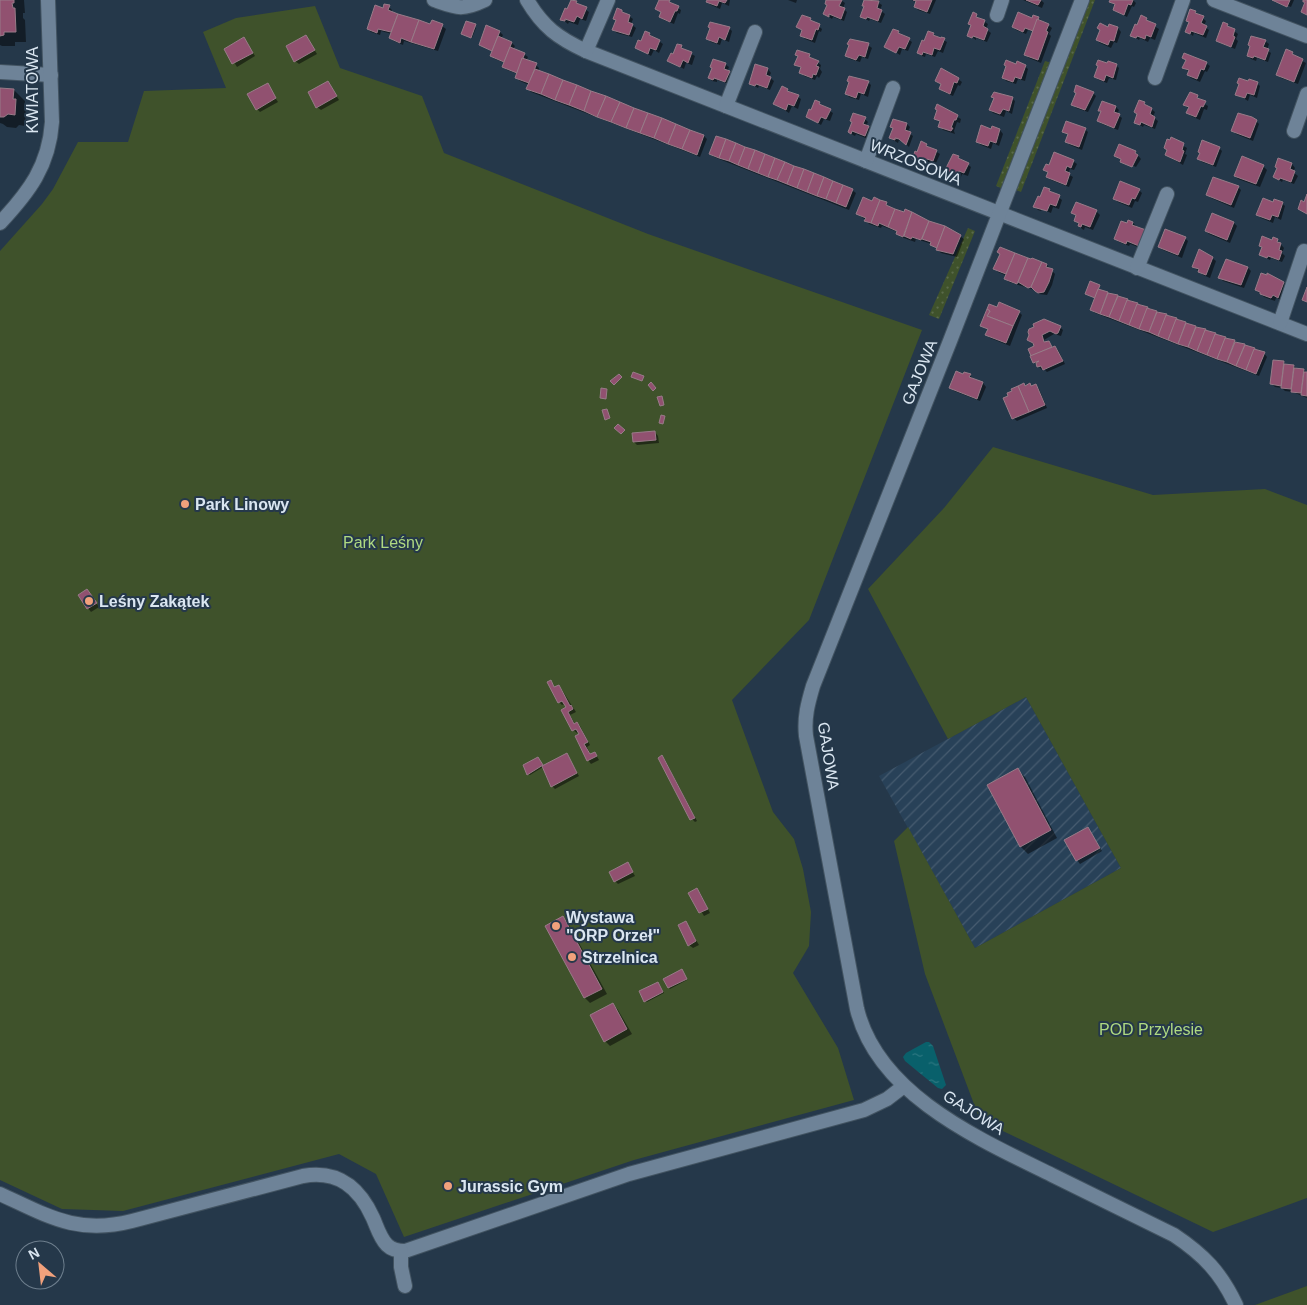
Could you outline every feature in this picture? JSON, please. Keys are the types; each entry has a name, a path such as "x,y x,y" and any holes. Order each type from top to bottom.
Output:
{"street":[{"name":"KWIATOWA","path":"0,223 25,195 38,176 51,139 48,0"},
{"path":"434,0 453,7 468,8 485,0"},
{"name":"WRZOSOWA","path":"527,0 549,30 564,41 586,51 1307,334"},
{"path":"586,51 608,0"},
{"path":"997,15 1002,0"},
{"name":"GAJOWA","path":"1082,0 813,686 805,719 808,751 859,1018 879,1058 904,1086 938,1112 983,1141 1174,1235 1207,1260 1219,1274 1236,1305"},
{"path":"1155,78 1183,0"},
{"path":"1214,0 1307,36"},
{"path":"726,106 755,32"},
{"path":"0,72 51,76"},
{"path":"866,161 893,88"},
{"path":"1294,131 1307,94"},
{"path":"1137,268 1167,194"},
{"path":"1280,323 1304,251"},
{"path":"0,1194 57,1220 81,1225 106,1226 303,1176 328,1176 344,1182 359,1193 384,1242 390,1248 402,1251 419,1247 630,1174 864,1110 886,1099 904,1086"},
{"path":"402,1251 405,1286"}],"shaded area":[{"path":"1026,697 1121,868 975,948 879,776"}],"green space":[{"path":"1090,0 1095,0 1021,192 1016,190"},
{"name":"Park Leśny","path":"315,6 340,68 422,96 444,153 648,234 922,330 809,620 732,700 773,812 794,839 803,869 811,912 809,946 793,973 838,1048 854,1100 634,1160 404,1237 376,1174 339,1154 123,1211 62,1209 0,1180 0,251 53,189 78,142 128,142 144,91 226,88 203,32 236,18"},
{"path":"1045,61 1052,63 1001,188 996,186"},
{"path":"968,228 975,231 939,319 929,315"},
{"name":"POD Przylesie","path":"993,447 1153,495 1265,489 1307,505 1307,1198 1213,1232 980,1120 925,974 894,841 908,827 975,948 1121,868 1026,697 948,739 868,589 944,508"},
{"path":"1307,1286 1307,1305 1255,1305"}],"water":[{"path":"926,1042 933,1046 946,1085 942,1089 938,1088 905,1061 903,1057 906,1053"}],"building":[{"path":"0,0 14,0 14,3 12,3 13,8 15,8 16,32 4,32 4,35 0,36"},
{"path":"571,0 587,7 582,19 577,16 574,22 565,19 565,21 560,20 565,8 567,9"},
{"path":"659,0 670,0 669,2 679,6 670,22 659,17 661,12 655,9"},
{"path":"707,0 727,0 725,3 719,1 717,6 706,2"},
{"path":"826,0 842,0 839,6 845,8 841,19 829,14 829,17 823,14 827,5 825,4"},
{"path":"864,0 879,1 877,8 882,10 878,21 867,17 866,19 860,17"},
{"path":"913,0 932,0 927,12 914,7 916,1"},
{"path":"1026,0 1041,0 1038,5"},
{"path":"1110,0 1133,0 1131,5 1128,4 1124,15 1113,10 1115,4 1109,2"},
{"path":"1272,0 1290,0 1287,7"},
{"path":"1303,0 1307,0 1307,15 1301,12 1305,2"},
{"path":"384,4 390,5 388,10 398,14 391,32 378,29 377,33 367,29 375,5 383,8"},
{"path":"617,8 630,15 628,22 633,24 629,35 612,30 616,20 613,19"},
{"path":"1190,9 1204,16 1201,23 1207,26 1203,35 1191,31 1190,34 1185,32 1189,22 1186,21"},
{"path":"973,12 977,14 976,17 985,20 983,26 988,29 984,40 967,36 971,25 968,24"},
{"path":"1018,12 1032,18 1033,15 1039,17 1033,31 1025,28 1023,32 1012,27"},
{"path":"398,14 419,20 411,42 401,38 400,43 389,38"},
{"path":"802,15 820,24 812,40 800,36 802,30 796,27"},
{"path":"1141,15 1147,18 1146,20 1156,24 1151,37 1146,35 1145,39 1130,36"},
{"path":"1037,19 1049,24 1038,60 1024,55"},
{"path":"419,20 430,24 432,20 443,24 434,49 411,42"},
{"path":"466,21 476,24 471,38 461,34"},
{"path":"710,22 730,27 725,40 719,37 717,43 706,39"},
{"path":"1223,22 1235,29 1233,36 1235,37 1231,47 1216,41"},
{"path":"1100,23 1108,27 1109,24 1118,27 1114,41 1110,40 1108,45 1096,40 1100,30 1097,28"},
{"path":"486,25 500,31 492,51 479,45"},
{"path":"893,29 910,38 905,49 899,47 896,53 884,47"},
{"path":"645,31 660,40 656,50 650,48 648,54 635,48 638,40 641,41"},
{"path":"928,31 934,33 933,35 945,38 940,50 934,48 932,55 923,52 922,55 917,53"},
{"path":"306,35 315,50 294,62 286,46"},
{"path":"498,36 512,42 504,62 490,56"},
{"path":"1251,36 1266,40 1263,47 1269,49 1265,60 1254,56 1253,58 1247,56"},
{"path":"244,37 253,53 232,64 224,49"},
{"path":"850,39 869,43 865,57 859,55 856,60 845,56"},
{"path":"677,44 682,45 681,48 692,52 688,63 683,60 680,67 667,61 671,53 673,54"},
{"path":"510,47 525,53 517,73 502,67"},
{"path":"1286,49 1303,59 1294,82 1276,75"},
{"path":"797,50 810,54 809,57 819,61 816,66 819,67 816,75 813,74 812,78 799,73 801,67 794,65 798,56 795,55"},
{"path":"1184,53 1207,62 1204,70 1201,69 1197,79 1187,75 1189,70 1182,68 1186,60 1182,58"},
{"path":"522,58 537,63 529,83 515,78"},
{"path":"713,59 726,63 724,69 730,71 725,82 708,78"},
{"path":"1006,60 1016,64 1017,61 1026,65 1021,79 1015,77 1013,82 1002,78"},
{"path":"1098,60 1117,64 1113,78 1106,75 1104,81 1094,77"},
{"path":"755,64 768,68 766,75 771,77 767,88 756,84 755,86 749,84"},
{"path":"941,68 959,78 957,83 954,82 950,94 939,89 941,84 935,81"},
{"path":"535,69 549,74 541,94 526,89"},
{"path":"549,74 563,80 555,100 541,94"},
{"path":"849,76 869,81 864,94 858,92 856,98 845,94"},
{"path":"1239,78 1258,82 1254,95 1247,93 1245,98 1235,95"},
{"path":"563,80 577,85 569,105 555,100"},
{"path":"328,81 337,96 316,108 308,92"},
{"path":"268,83 276,98 256,110 247,94"},
{"path":"577,85 591,91 584,111 569,105"},
{"path":"1076,85 1094,92 1085,110 1071,105 1076,93 1074,92"},
{"path":"782,86 788,89 787,91 799,95 794,106 788,104 786,110 773,104"},
{"path":"0,88 14,89 13,99 16,99 15,115 8,114 0,117"},
{"path":"591,91 606,96 597,117 584,111"},
{"path":"994,92 1013,97 1009,111 1003,109 1000,114 989,110 994,98 991,97"},
{"path":"1190,92 1198,95 1197,98 1206,101 1203,107 1201,106 1196,117 1186,113 1189,107 1183,105"},
{"path":"606,96 620,102 611,122 597,117"},
{"path":"815,100 820,102 819,104 831,109 826,119 821,117 818,123 806,117"},
{"path":"1139,100 1152,108 1150,114 1155,117 1152,127 1141,122 1140,125 1134,123 1137,114 1134,112"},
{"path":"1102,101 1116,106 1114,112 1120,114 1114,128 1097,121"},
{"path":"620,102 634,108 626,128 611,122"},
{"path":"937,104 958,115 956,120 954,120 951,131 938,127 940,121 934,119"},
{"path":"634,108 648,113 640,133 626,128"},
{"path":"648,113 662,118 654,138 640,133"},
{"path":"853,113 866,117 863,124 869,126 865,136 852,131 851,134 848,132"},
{"path":"1238,113 1257,120 1250,138 1231,131"},
{"path":"662,118 676,124 668,144 654,138"},
{"path":"893,119 907,123 905,130 911,132 906,145 899,139 889,138 893,128 890,127"},
{"path":"1066,121 1086,128 1079,147 1065,142 1068,134 1062,132"},
{"path":"676,124 690,130 682,149 668,144"},
{"path":"981,125 991,129 992,126 1000,129 996,143 990,141 988,146 976,142"},
{"path":"690,130 704,135 697,155 682,149"},
{"path":"716,136 726,139 719,158 709,154"},
{"path":"1171,137 1184,143 1182,150 1184,151 1180,162 1165,155 1167,150 1164,148 1167,139 1170,140"},
{"path":"726,139 736,143 729,161 719,158"},
{"path":"1202,140 1220,147 1213,165 1197,159"},
{"path":"921,141 927,144 926,146 937,150 933,161 927,159 925,165 912,159"},
{"path":"736,143 745,147 738,165 729,161"},
{"path":"1119,144 1136,151 1135,153 1138,155 1132,167 1120,162 1121,159 1114,156"},
{"path":"745,147 755,150 748,169 738,165"},
{"path":"755,150 765,154 758,173 748,169"},
{"path":"1054,152 1074,160 1071,168 1067,166 1065,171 1070,173 1066,185 1046,177 1048,172 1043,170 1046,164 1049,165"},
{"path":"765,154 775,158 768,177 758,173"},
{"path":"953,154 969,163 964,173 959,171 957,178 944,172"},
{"path":"1242,156 1264,165 1256,184 1234,176"},
{"path":"775,158 785,162 777,180 768,177"},
{"path":"1278,158 1292,163 1290,169 1295,171 1291,182 1273,177 1277,168 1275,167"},
{"path":"785,162 794,166 787,184 777,180"},
{"path":"794,166 804,169 797,188 787,184"},
{"path":"804,169 814,173 807,192 797,188"},
{"path":"814,173 824,177 817,196 807,192"},
{"path":"824,177 833,181 826,199 817,196"},
{"path":"1213,177 1239,186 1231,205 1206,195"},
{"path":"833,181 843,185 836,203 826,199"},
{"path":"1120,181 1140,189 1135,199 1132,198 1129,205 1113,199"},
{"path":"843,185 853,189 846,207 836,203"},
{"path":"1044,187 1060,195 1056,206 1050,204 1047,211 1033,207"},
{"path":"1307,194 1307,214 1298,209 1301,200 1304,202"},
{"path":"863,197 872,201 874,197 880,200 871,223 864,221 866,218 856,214"},
{"path":"1263,198 1273,202 1274,199 1283,202 1278,217 1272,215 1270,220 1256,215"},
{"path":"880,200 887,202 886,205 895,209 888,227 879,223 878,226 871,223"},
{"path":"1076,202 1097,210 1090,227 1082,224 1081,227 1078,226 1079,223 1074,221 1076,215 1071,213"},
{"path":"895,209 904,212 905,209 912,212 903,237 896,234 897,231 888,227"},
{"path":"912,212 929,221 921,240 904,236"},
{"path":"1212,213 1234,222 1227,240 1205,231"},
{"path":"1128,220 1133,222 1132,225 1146,230 1139,246 1127,241 1126,244 1114,239 1121,221 1127,223"},
{"path":"929,221 945,226 937,248 930,245 931,242 922,239"},
{"path":"945,226 961,235 953,254 936,250"},
{"path":"1165,229 1186,237 1178,255 1158,247"},
{"path":"1262,236 1272,240 1273,237 1278,239 1277,242 1281,243 1279,250 1282,251 1279,260 1259,255 1262,247 1259,246"},
{"path":"1000,247 1015,253 1006,274 993,269 1000,254 997,252"},
{"path":"1199,249 1213,257 1206,275 1198,272 1199,269 1192,267"},
{"path":"1015,253 1028,258 1017,284 1004,279"},
{"path":"1028,258 1042,262 1031,287 1028,288 1018,282"},
{"path":"1226,259 1248,267 1241,285 1218,278"},
{"path":"1042,262 1047,264 1046,267 1053,269 1044,292 1038,293 1031,287"},
{"path":"1261,273 1267,275 1267,273 1284,282 1278,298 1273,295 1271,298 1255,290"},
{"path":"1090,281 1100,285 1095,298 1085,294"},
{"path":"1307,287 1307,302 1302,300"},
{"path":"1098,289 1108,292 1100,314 1090,310"},
{"path":"1108,293 1118,295 1109,317 1100,314"},
{"path":"1118,296 1128,299 1119,321 1109,317"},
{"path":"1127,300 1138,303 1129,325 1119,321"},
{"path":"999,302 1020,311 1013,326 987,316 990,311 987,309 989,304 997,307"},
{"path":"1137,304 1148,307 1139,329 1129,325"},
{"path":"1147,308 1157,311 1149,332 1139,329"},
{"path":"987,309 990,311 987,316 1013,326 1006,343 985,335 988,329 980,326"},
{"path":"1157,312 1167,314 1158,336 1149,332"},
{"path":"1166,315 1177,318 1168,340 1158,336"},
{"path":"1044,319 1061,326 1056,334 1050,331 1042,335 1044,342 1049,341 1052,347 1031,356 1028,349 1034,346 1033,343 1027,340 1029,329 1034,327 1033,324"},
{"path":"1176,319 1186,322 1178,344 1168,340"},
{"path":"1186,323 1196,326 1188,347 1178,344"},
{"path":"1196,327 1206,329 1197,351 1188,347"},
{"path":"1205,330 1216,333 1207,355 1197,351"},
{"path":"1215,334 1226,337 1217,359 1207,355"},
{"path":"1225,338 1235,340 1227,362 1217,359"},
{"path":"1235,342 1245,344 1236,366 1227,362"},
{"path":"1245,345 1255,348 1246,370 1236,366"},
{"path":"1055,346 1063,361 1043,370 1041,366 1037,367 1036,363 1039,361 1033,363 1030,356"},
{"path":"1254,349 1265,352 1256,374 1246,370"},
{"path":"1273,360 1284,361 1281,386 1270,384"},
{"path":"1284,364 1294,365 1291,389 1281,388"},
{"path":"1294,368 1304,369 1301,393 1291,392"},
{"path":"956,371 963,374 964,372 971,374 969,377 983,382 977,399 949,388"},
{"path":"633,372 644,376 642,381 631,377"},
{"path":"1304,372 1307,372 1307,396 1301,395"},
{"path":"619,374 622,377 614,385 610,381"},
{"path":"651,382 656,388 653,391 648,385"},
{"path":"1024,383 1025,386 1030,383 1031,386 1036,384 1045,405 1029,412 1018,386"},
{"path":"1018,386 1029,412 1012,419 1003,398 1008,396 1007,393 1012,391 1011,389"},
{"path":"601,388 607,389 606,399 600,398"},
{"path":"662,396 664,405 660,406 657,397"},
{"path":"607,409 610,418 605,420 602,410"},
{"path":"661,415 665,416 663,424 659,423"},
{"path":"618,424 625,430 621,434 614,428"},
{"path":"655,431 656,440 633,442 632,433"},
{"path":"87,589 97,603 87,609 78,595"},
{"path":"551,680 554,687 559,685 571,705 573,709 568,712 574,724 577,722 588,742 584,744 590,754 595,752 597,756 587,761 575,736 579,734 576,729 572,731 561,710 566,707 562,701 558,703 547,682"},
{"path":"567,753 577,773 551,787 542,766"},
{"path":"662,755 695,818 690,820 658,758"},
{"path":"538,757 543,765 527,775 523,765"},
{"path":"1018,768 1051,830 1020,847 987,785"},
{"path":"1088,827 1100,848 1076,861 1064,840"},
{"path":"628,862 633,872 614,882 609,872"},
{"path":"697,888 708,909 699,913 688,893"},
{"path":"563,916 602,989 584,998 545,926"},
{"path":"686,921 696,941 688,946 678,925"},
{"path":"682,969 687,979 668,988 663,979"},
{"path":"658,982 663,992 644,1002 639,991"},
{"path":"613,1003 627,1029 604,1042 590,1015"}],"place":[{"name":"Park Linowy","path":"185,504"},
{"name":"Leśny Zakątek","path":"89,601"},
{"name":"Wystawa \"ORP Orzeł\"","path":"556,926"},
{"name":"Strzelnica","path":"572,957"},
{"name":"Jurassic Gym","path":"448,1186"}]}
